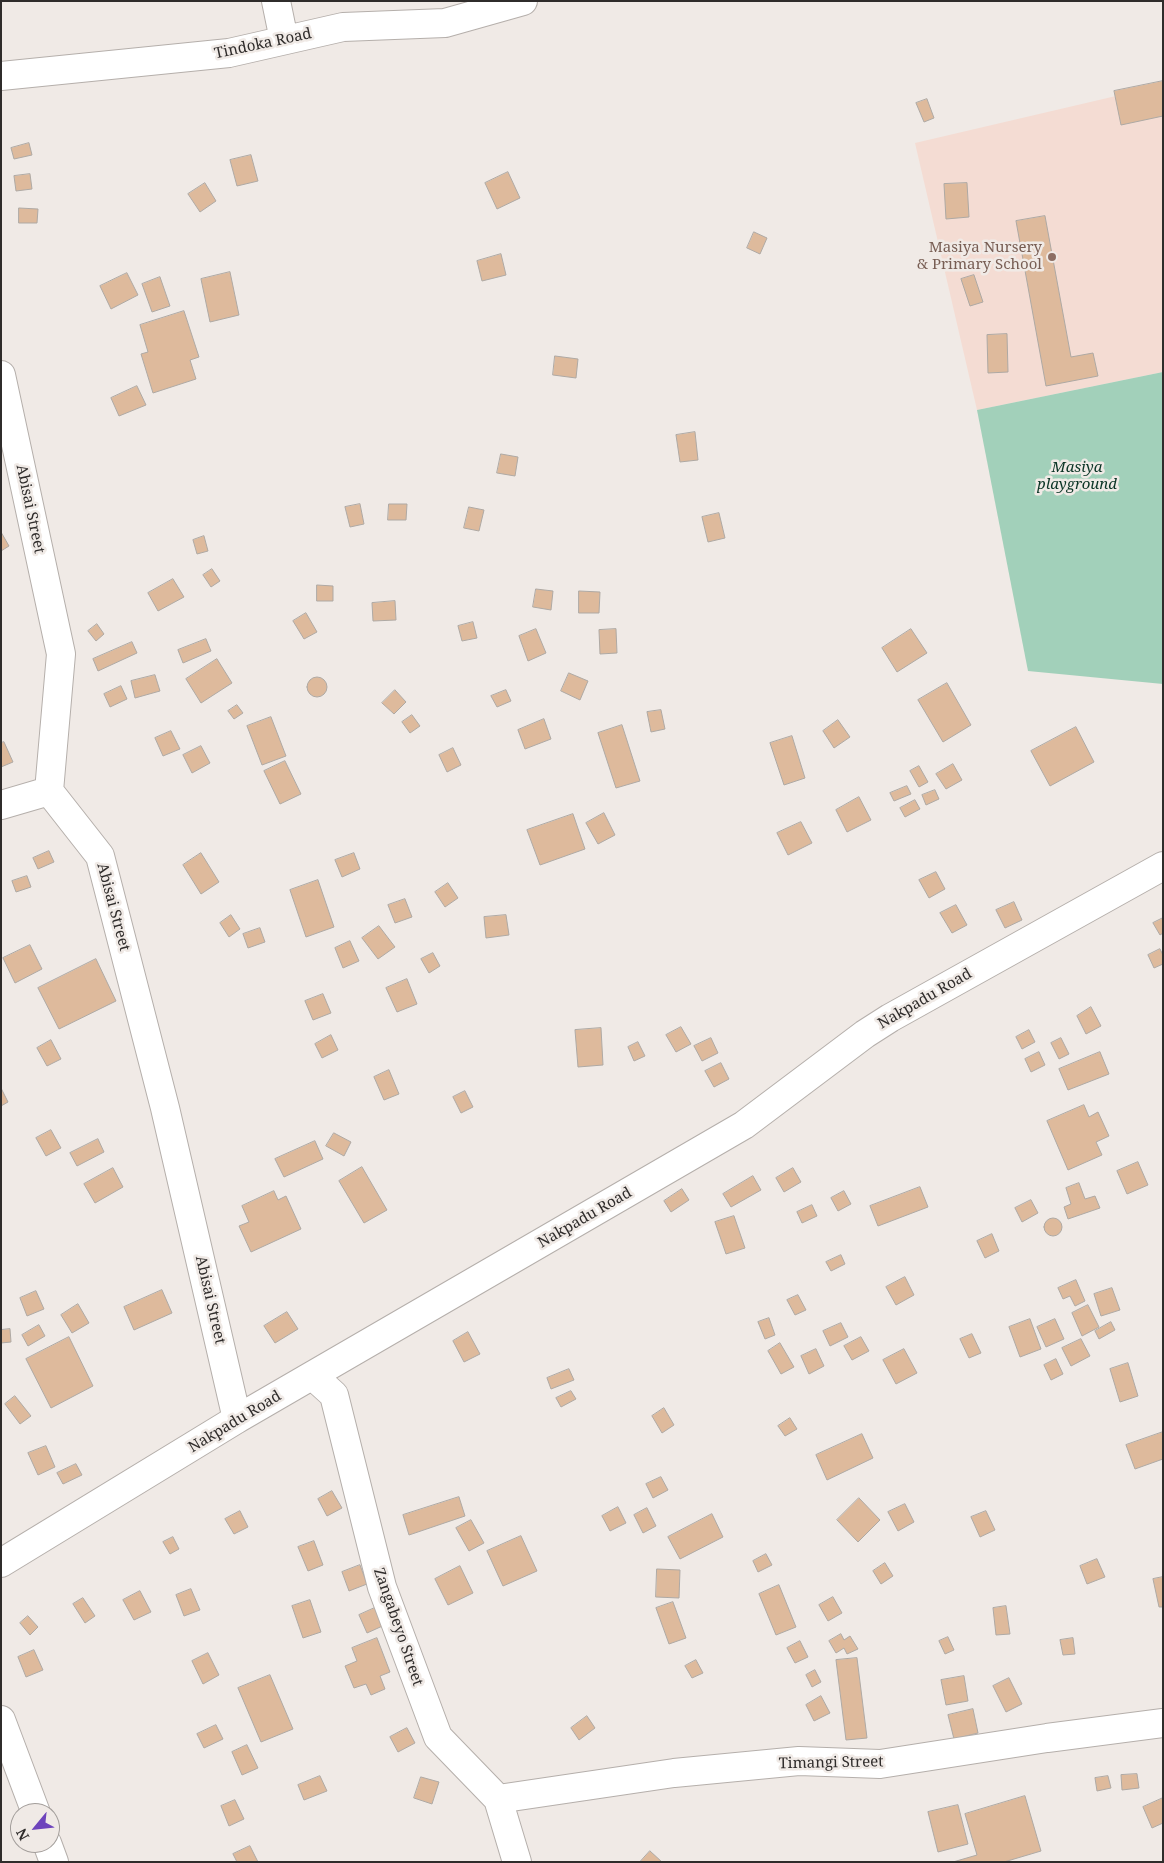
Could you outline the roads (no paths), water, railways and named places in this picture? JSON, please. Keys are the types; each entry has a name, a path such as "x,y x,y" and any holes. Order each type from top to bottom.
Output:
{"street":[{"path":"276,1 284,40"},
{"name":"Tindoka Road","path":"1,76 230,53 342,27 446,23 522,1"},
{"name":"Abisai Street","path":"1,375 61,654 49,791 100,856 165,1108 237,1419"},
{"path":"1,805 49,791"},
{"name":"Nakpadu Road","path":"1,1563 237,1419 744,1125 865,1034 890,1018 1163,866"},
{"name":"Zangabeyo Street","path":"313,1376 334,1395 382,1587 438,1737 498,1799 517,1862"},
{"path":"1,1720 32,1803"},
{"name":"Timangi Street","path":"498,1799 674,1773 799,1761 880,1764 1047,1738 1163,1723"}],"place":[{"name":"Masiya Nursery & Primary School","path":"1052,257"}],"park label":[{"name":"Masiya playground","path":"1077,476"}]}
